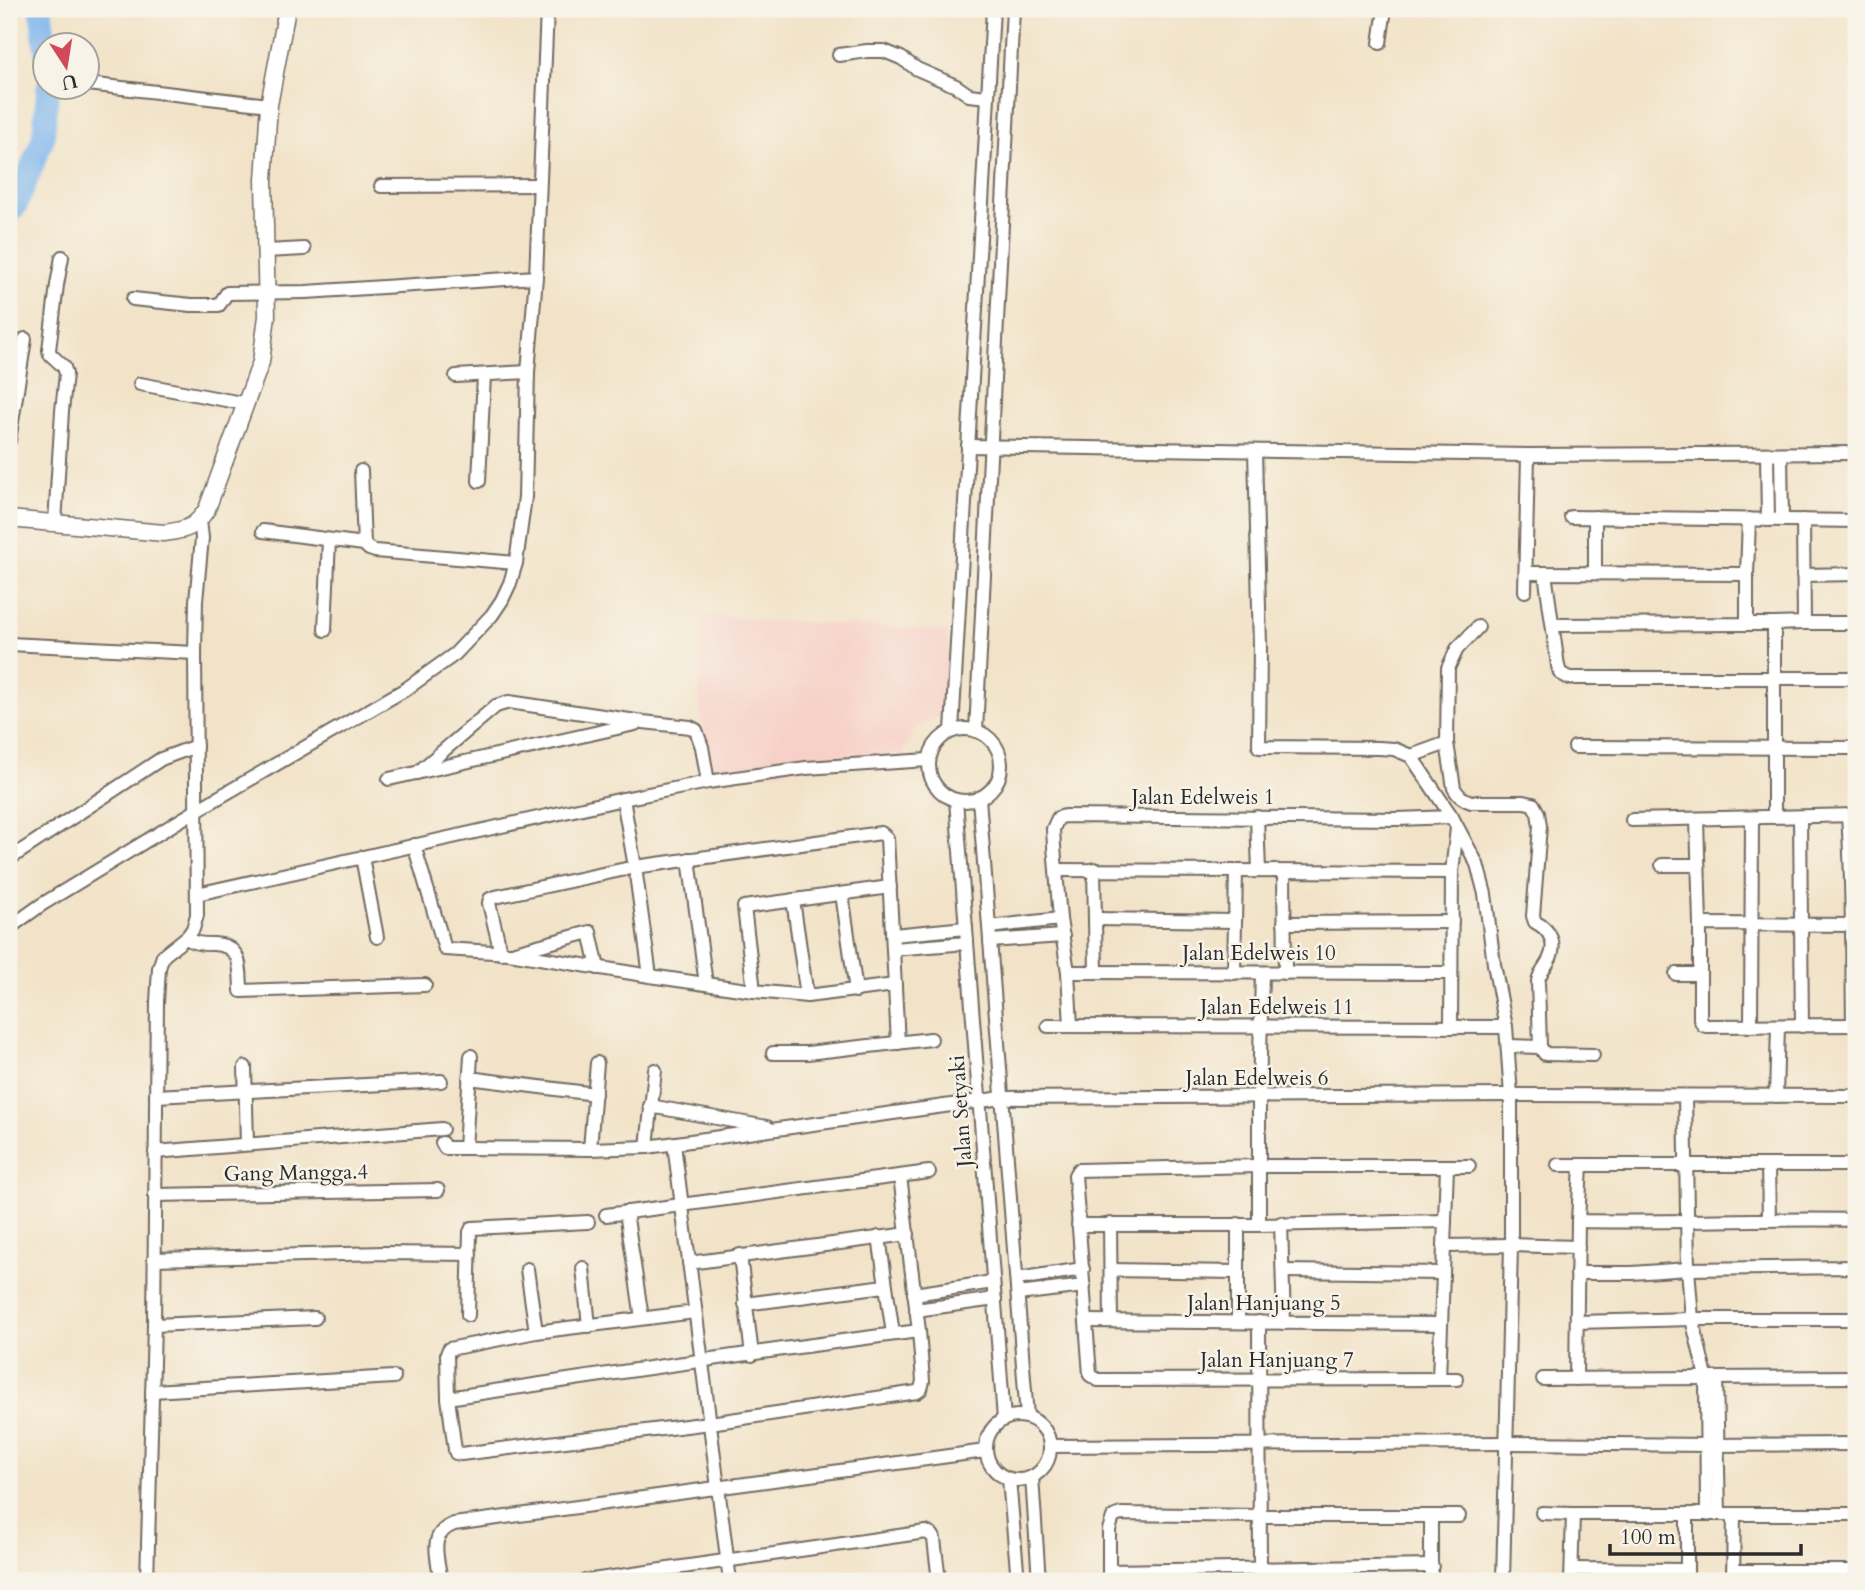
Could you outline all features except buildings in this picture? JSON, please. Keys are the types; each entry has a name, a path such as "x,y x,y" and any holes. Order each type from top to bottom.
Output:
{"street":[{"path":"9,522 54,523 164,533 182,531 200,520 207,509 261,362 268,316 264,180 269,105 287,9"},
{"path":"9,928 40,905 405,689 455,654 492,615 502,600 516,563 525,497 528,372 536,277 547,9"},
{"path":"952,731 993,9"},
{"path":"976,731 1013,9"},
{"path":"1380,43 1385,9"},
{"path":"839,55 884,51 969,95 987,97"},
{"path":"102,86 269,105"},
{"path":"381,186 540,185"},
{"path":"266,251 304,249"},
{"path":"54,523 66,374 49,350 62,257"},
{"path":"133,299 219,305 227,293 306,292 536,277"},
{"path":"9,433 25,340"},
{"path":"456,376 528,372"},
{"path":"479,481 484,375"},
{"path":"140,384 247,404"},
{"path":"968,446 1528,455 1856,453"},
{"path":"1255,451 1260,646 1259,747 1379,748 1394,749 1410,756 1471,850 1482,879 1506,1027 1511,1095 1508,1443 1503,1581"},
{"path":"1767,454 1768,520"},
{"path":"1781,454 1782,520"},
{"path":"1525,591 1528,455"},
{"path":"361,471 364,544"},
{"path":"1572,517 1856,521"},
{"path":"1595,517 1595,572"},
{"path":"1747,624 1749,519"},
{"path":"147,1581 154,1325 157,1002 159,968 163,956 186,938 193,929 197,915 195,653 196,601 202,538 200,520"},
{"path":"1803,520 1804,623"},
{"path":"263,531 364,544 375,551 516,563"},
{"path":"325,630 329,540"},
{"path":"1526,573 1747,574"},
{"path":"1545,573 1560,673 1569,678 1856,678"},
{"path":"1803,575 1856,574"},
{"path":"1553,625 1856,623"},
{"path":"1774,624 1774,817"},
{"path":"1478,627 1457,649 1448,668 1447,743 1454,788 1457,794 1471,802 1524,802 1533,804 1538,813 1540,826 1533,916 1535,922 1544,926 1549,933 1553,950 1548,963 1540,971 1538,981 1540,1047 1545,1054 1593,1055"},
{"path":"9,644 195,653"},
{"path":"417,773 503,703 690,727 699,735 708,782"},
{"path":"389,779 643,722"},
{"path":"964,729 988,737 1000,757 999,777 994,786 978,798 956,800 940,792 934,785 928,769 931,751 936,742 952,731 964,729"},
{"path":"1410,756 1447,743"},
{"path":"9,859 161,759 196,746"},
{"path":"1575,747 1856,748"},
{"path":"197,894 708,782 806,768 929,760"},
{"path":"1443,804 1457,794"},
{"path":"978,798 1027,1417"},
{"path":"623,799 650,976"},
{"name":"Jalan Setyaki","path":"956,800 1004,1419"},
{"path":"1632,820 1852,816 1855,1025 1703,1025 1699,1015 1697,819"},
{"path":"1257,817 1259,871"},
{"name":"Jalan Edelweis 1","path":"1071,1026 1053,829 1058,818 1257,817 1454,823"},
{"path":"1800,817 1802,1026"},
{"path":"1751,1026 1752,818"},
{"path":"1451,1027 1454,823"},
{"path":"505,953 489,903 490,899 495,897 635,867 881,833 887,838 898,1043"},
{"path":"414,845 445,948 505,953 754,991 807,996 895,985"},
{"path":"362,857 377,937"},
{"path":"690,859 706,984"},
{"path":"1662,865 1698,865"},
{"path":"1094,869 1096,972"},
{"path":"1056,870 1452,872"},
{"path":"1234,973 1236,871"},
{"path":"1284,872 1285,973"},
{"path":"754,991 744,907 890,887"},
{"path":"842,894 856,991"},
{"path":"793,900 807,996"},
{"path":"989,926 1060,919"},
{"path":"1095,919 1235,921"},
{"path":"1284,923 1452,922"},
{"path":"1700,924 1854,925"},
{"path":"893,935 966,928"},
{"path":"505,953 590,932 598,968"},
{"path":"990,941 1063,936"},
{"path":"186,938 196,944 217,944 235,953 240,961 241,991 425,985"},
{"path":"893,949 967,943"},
{"name":"Jalan Edelweis 10","path":"1068,972 1451,973"},
{"path":"1259,1225 1262,973"},
{"path":"1676,974 1699,974"},
{"name":"Jalan Edelweis 11","path":"1048,1026 1506,1027"},
{"path":"1776,1096 1778,1026"},
{"path":"773,1053 807,1053 931,1039"},
{"path":"1508,1046 1540,1047"},
{"path":"464,1148 471,1056"},
{"path":"590,1149 597,1063"},
{"path":"244,1067 247,1144"},
{"path":"647,1147 655,1070"},
{"path":"469,1078 594,1094"},
{"path":"156,1096 441,1081"},
{"path":"1685,1096 1688,1269 1692,1319 1711,1377 1713,1514"},
{"name":"Jalan Edelweis 6","path":"442,1143 445,1147 464,1148 647,1147 1002,1098 1856,1096"},
{"path":"650,1106 781,1129"},
{"path":"155,1153 442,1129"},
{"path":"674,1144 730,1581"},
{"path":"1558,1165 1856,1165"},
{"path":"1576,1378 1581,1165"},
{"path":"1768,1165 1769,1219"},
{"path":"1086,1321 1075,1175 1078,1170 1259,1166 1469,1167"},
{"path":"1439,1379 1447,1167"},
{"path":"606,1215 929,1172"},
{"path":"695,1312 536,1332 449,1349 448,1398 456,1453 710,1423 917,1392 923,1381 900,1176"},
{"name":"Gang Mangga.4","path":"155,1195 438,1189"},
{"path":"626,1212 642,1318"},
{"path":"1578,1221 1856,1220"},
{"path":"1079,1225 1445,1221"},
{"path":"468,1315 470,1232 475,1227 588,1222"},
{"path":"1281,1223 1283,1323"},
{"path":"1110,1224 1111,1321"},
{"path":"1238,1224 1238,1322"},
{"path":"689,1263 908,1234"},
{"path":"879,1237 893,1334"},
{"path":"1444,1246 1578,1247"},
{"path":"154,1259 384,1253 470,1254"},
{"path":"740,1255 752,1355"},
{"path":"1577,1273 1856,1267"},
{"path":"583,1268 589,1325"},
{"path":"527,1269 536,1332"},
{"path":"1017,1279 1083,1269"},
{"path":"1111,1270 1236,1272"},
{"path":"1283,1271 1443,1273"},
{"path":"914,1294 993,1282"},
{"path":"745,1304 885,1286"},
{"path":"1018,1294 1084,1286"},
{"path":"916,1310 995,1299"},
{"path":"154,1325 315,1318"},
{"path":"1577,1322 1856,1319"},
{"name":"Jalan Hanjuang 5","path":"1086,1321 1441,1324"},
{"name":"Jalan Hanjuang 7","path":"1086,1321 1090,1375 1098,1380 1457,1379"},
{"path":"1259,1322 1260,1569"},
{"path":"448,1398 919,1331"},
{"path":"152,1391 394,1377"},
{"path":"1543,1379 1856,1377"},
{"path":"1027,1417 1041,1426 1050,1446 1047,1461 1038,1474 1024,1480 1009,1479 996,1472 987,1459 985,1451 988,1436 997,1423 1004,1419 1027,1417"},
{"path":"1050,1446 1856,1444"},
{"path":"441,1581 436,1542 438,1534 444,1528 454,1524 985,1451"},
{"path":"1032,1477 1039,1581"},
{"path":"1009,1479 1018,1581"},
{"path":"1542,1513 1856,1514"},
{"path":"1432,1566 1278,1575 1260,1569 1238,1576 1109,1576 1110,1522 1113,1517 1121,1514 1459,1516"},
{"path":"1573,1514 1572,1575 1687,1576 1687,1514"},
{"path":"1734,1514 1733,1576 1856,1571"},
{"path":"1431,1516 1431,1581"},
{"path":"585,1581 680,1575 727,1560 926,1532 934,1539 939,1581"}],"shaded area":[{"path":"702,616 948,631 949,711 914,730 903,754 711,781 699,701"}],"waterway":[{"path":"41,9 44,32"},
{"path":"9,212 16,206 43,139 47,102"}]}
